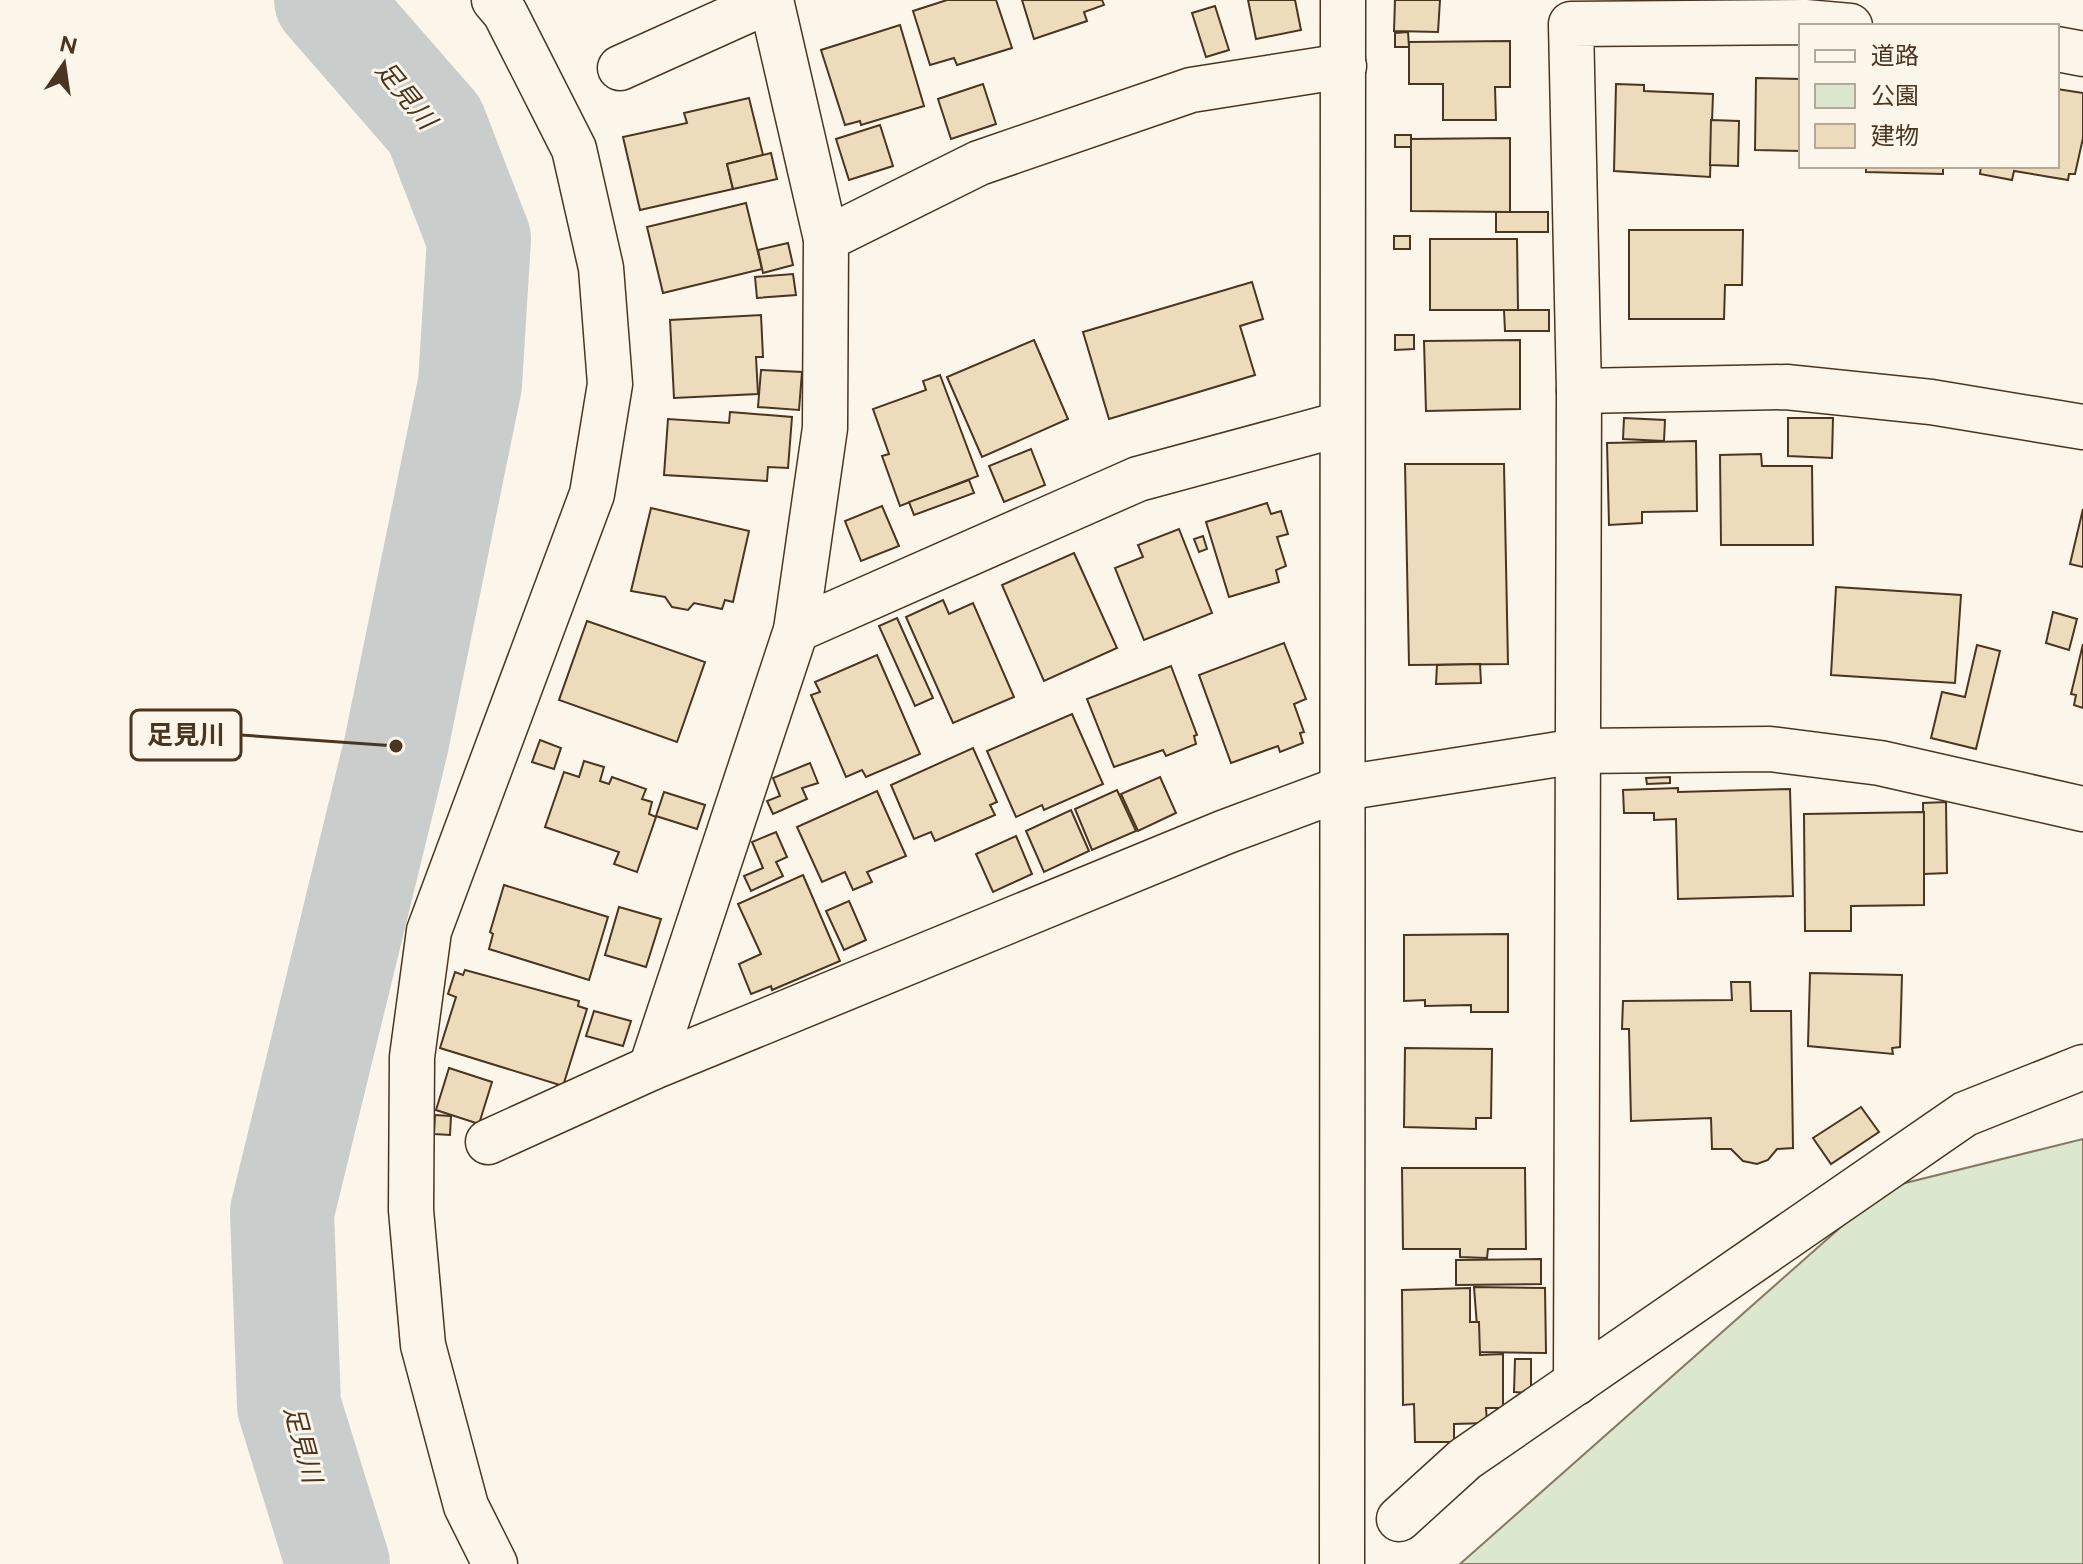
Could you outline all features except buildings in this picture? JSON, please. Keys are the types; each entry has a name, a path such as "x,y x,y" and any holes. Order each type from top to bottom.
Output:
{"street":[{"path":"494,0 505,13 574,149 601,268 610,384 592,494 429,931 412,1057 411,1210 423,1345 466,1506 495,1564"},
{"path":"620,68 771,0 826,239 825,428 796,630 651,1068"},
{"path":"1342,1564 1343,0"},
{"path":"1576,1383 1579,391 1571,12 1828,24"},
{"path":"2059,49 2083,54"},
{"path":"826,239 979,163 1191,90 1344,66"},
{"path":"1579,391 1786,387 1931,402 2083,427"},
{"path":"796,630 1138,479 1341,424"},
{"path":"488,1142 651,1068 1225,832 1343,788 1578,751 1770,749 1880,763 2083,809"},
{"path":"1399,1519 1465,1459 1965,1114 2083,1067"}],"green space":[{"path":"2083,1139 2083,1564 1460,1564 1885,1188"}],"waterway":[{"name":"足見川","path":"326,0 435,125 479,239 470,384 396,746 282,1212 289,1406 338,1564"}],"place":[{"name":"足見川","path":"396,746"}]}
